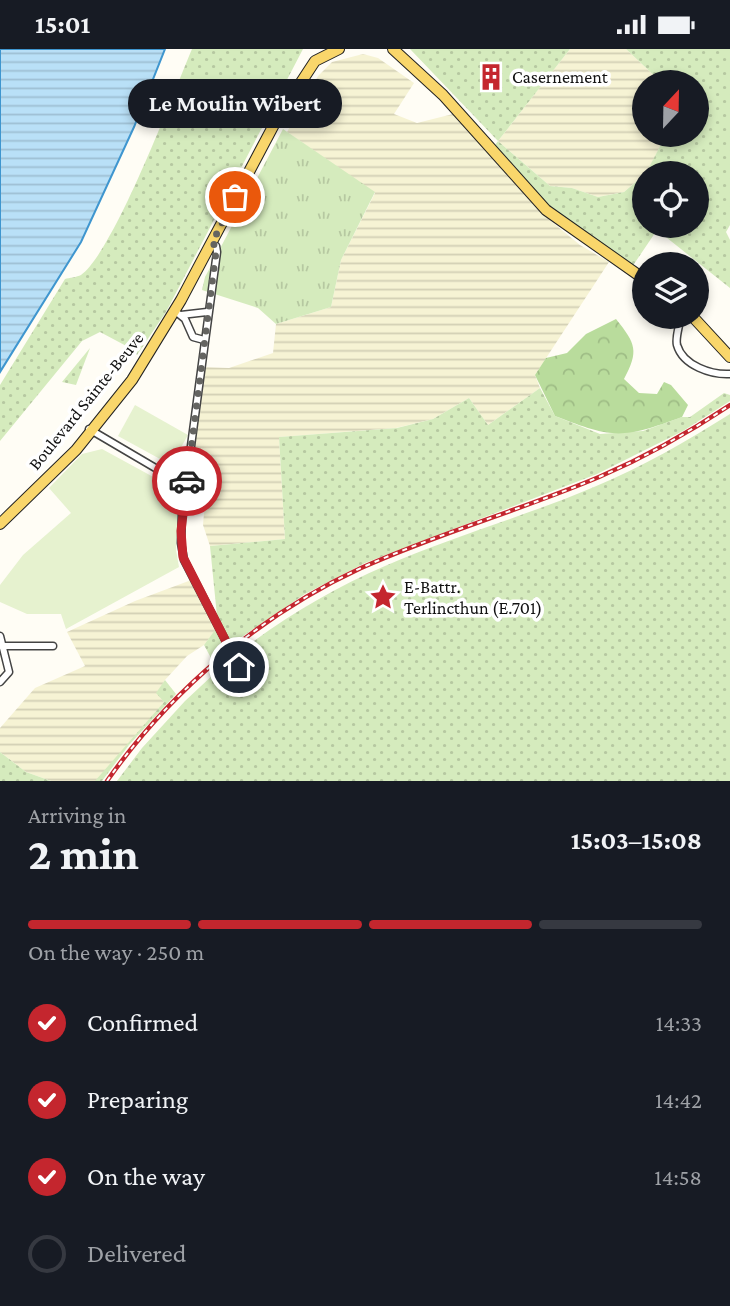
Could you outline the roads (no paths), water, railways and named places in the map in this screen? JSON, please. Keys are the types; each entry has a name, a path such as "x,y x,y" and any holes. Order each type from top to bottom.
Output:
{"main road":[{"path":"293,95 305,65 319,49"},
{"path":"293,95 317,59 340,49 350,49"},
{"path":"386,49 430,82"},
{"path":"393,49 430,82 536,201 572,232 632,272"},
{"name":"Boulevard Sainte-Beuve","path":"0,522 47,480 139,371 177,313 271,129 293,95"},
{"path":"704,329 730,357"}],"street":[{"path":"212,243 216,246 216,252 207,313 199,405 181,531 183,557 236,661 247,689"},
{"path":"177,313 207,313"},
{"path":"177,313 193,337 204,340"},
{"path":"679,329 677,343 683,356 710,373 730,374"},
{"path":"90,430 186,486"},
{"path":"0,636 9,672 0,682"},
{"path":"2,646 53,646"}],"water":[{"path":"0,49 165,49 134,127 81,242 0,372"}],"railway":[{"path":"107,781 159,716 189,686 220,658 288,608 390,555 570,489 616,469 666,444 730,405"}],"place":[{"name":"Casernement","path":"491,77"},
{"name":"Le Moulin Wibert","path":"235,197"},
{"name":"E-Battr. Terlincthun (E.701)","path":"383,597"}]}
